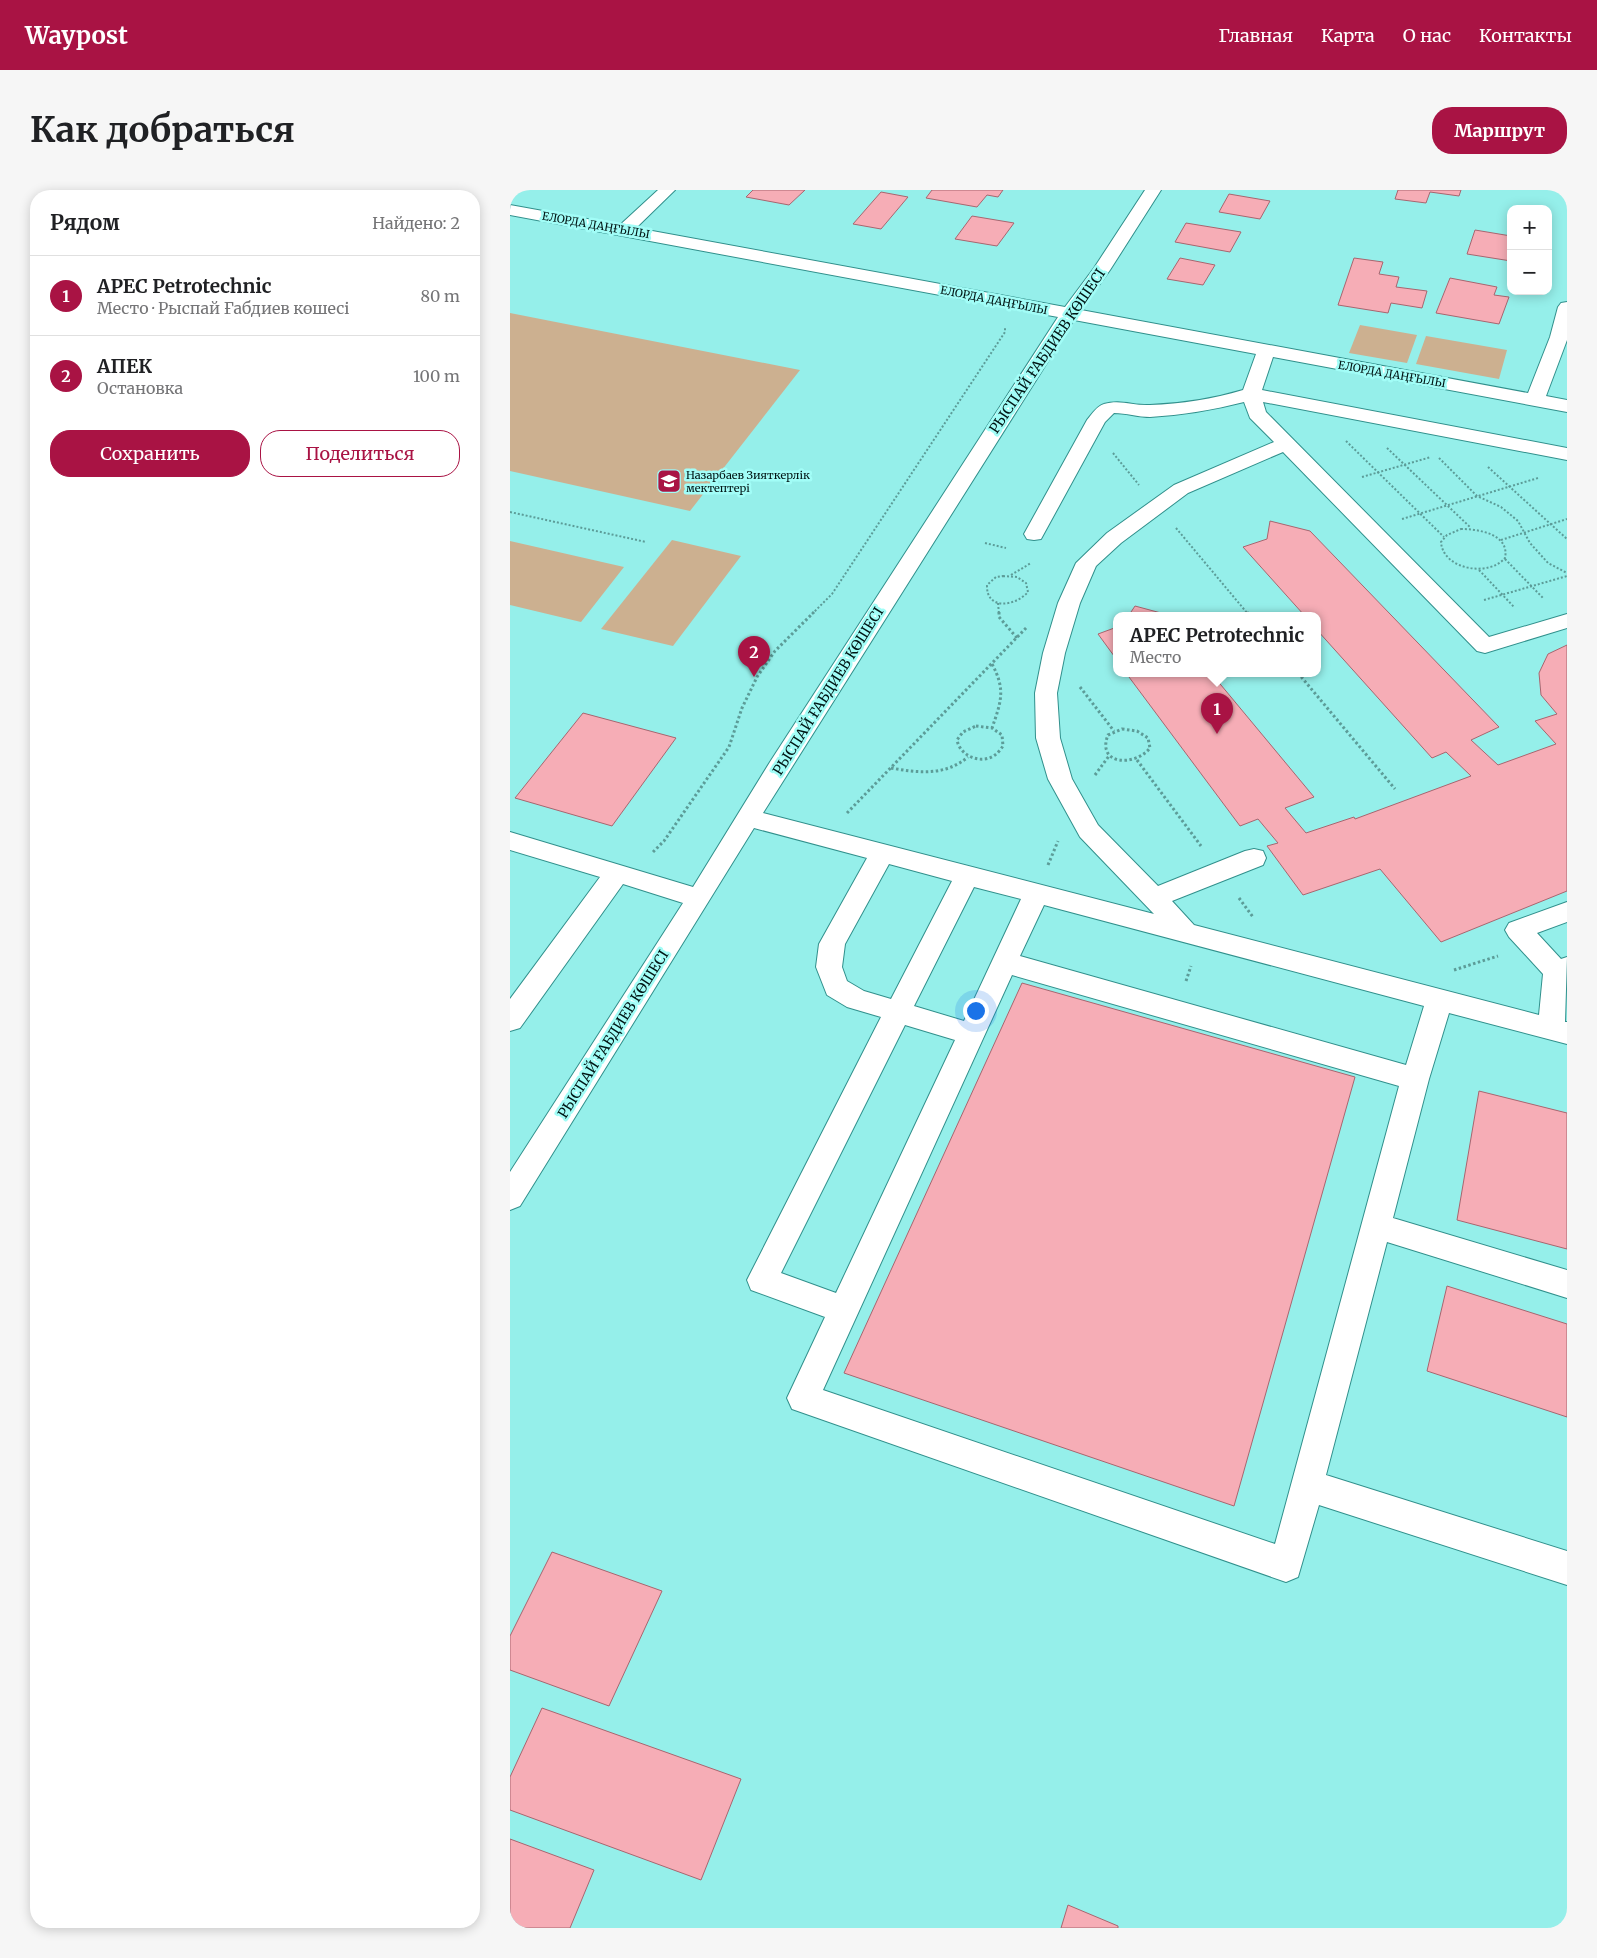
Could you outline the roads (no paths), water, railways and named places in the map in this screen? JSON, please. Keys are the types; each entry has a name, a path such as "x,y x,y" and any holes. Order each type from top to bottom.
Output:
{"street":[{"path":"625,230 667,190"},
{"name":"РЫСПАЙ ҒАБДИЕВ КӨШЕСІ","path":"510,1198 749,818 778,768 1068,314 1101,270 1153,190"},
{"name":"ЕЛОРДА ДАҢҒЫЛЫ","path":"510,210 1567,406"},
{"path":"1535,400 1559,337 1567,307"},
{"path":"1266,350 1251,394 1257,414 1485,646 1559,624"},
{"path":"1034,534 1097,420 1106,410 1123,407 1147,411 1220,404 1251,394 1567,454"},
{"path":"1185,932 1089,831 1060,779 1048,738 1046,711 1046,693 1054,653 1069,603 1088,563 1114,538 1181,489 1286,444"},
{"path":"749,818 1559,1031 1562,969 1518,930 1567,912"},
{"path":"510,841 699,898"},
{"path":"882,853 832,944 829,967 836,988 856,999 898,1010 971,1034"},
{"path":"1154,898 1254,858"},
{"path":"510,1020 617,873"},
{"path":"844,1309 762,1280 967,875"},
{"path":"1036,894 802,1398 1286,1565 1414,1079 1438,1000"},
{"path":"1004,962 1414,1079"},
{"path":"1376,1226 1567,1284"},
{"path":"1307,1486 1567,1568"}],"place":[{"name":"Назарбаев Зияткерлік мектептері","path":"669,481"},
{"name":"АПЕК","path":"754,677"},
{"name":"APEC Petrotechnic","path":"1217,734"}]}
